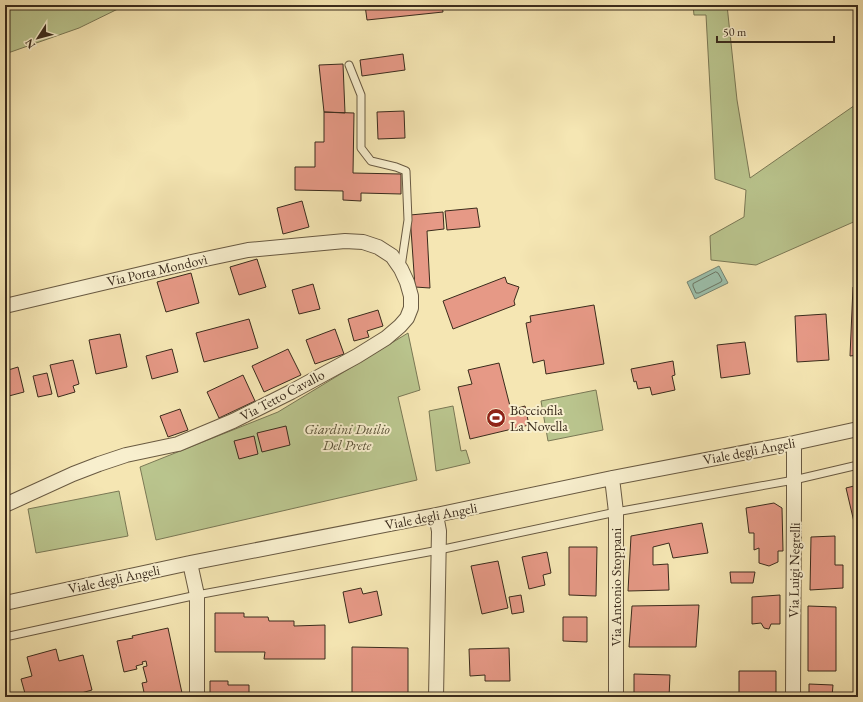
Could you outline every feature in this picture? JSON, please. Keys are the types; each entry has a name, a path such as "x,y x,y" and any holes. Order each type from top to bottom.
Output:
{"street":[{"name":"Via Tetto Cavallo","path":"5,505 73,474 99,464 126,455 178,444 233,421 291,392 356,356 386,338 407,318 411,308 411,296 401,269 392,256 378,247 363,242 345,241 312,244"},
{"name":"Via Porta Mondovì","path":"5,306 248,250 312,244"},
{"name":"Viale degli Angeli","path":"5,603 190,563 794,443 858,428"},
{"name":"Via Luigi Negrelli","path":"792,697 794,443"},
{"name":"Via Antonio Stoppani","path":"612,478 616,512 616,697"},
{"path":"436,515 439,531 436,697"},
{"path":"190,563 197,595 197,697"}],"lane":[{"path":"349,66 361,95 361,148 371,161 406,171 408,220 401,269"},
{"path":"5,637 197,595 439,550 616,512 794,480 858,465"}],"green space":[{"path":"5,5 126,5 79,28 5,54"},
{"path":"693,5 727,5 737,100 750,178 858,103 858,220 756,265 711,260 710,236 744,217 746,190 715,179 706,15 694,15"},
{"name":"Giardini Duilio Del Prete","path":"408,333 420,390 398,397 417,480 156,540 140,467 278,412"},
{"path":"596,390 603,430 548,441 541,401"},
{"path":"453,406 461,451 466,450 470,463 436,471 429,411"},
{"path":"119,491 128,536 36,553 28,509"}],"water":[{"path":"719,266 728,283 695,299 687,282"}],"building":[{"path":"365,5 442,5 443,12 367,20"},
{"path":"403,54 405,70 362,76 360,60"},
{"path":"343,64 345,113 324,112 319,65"},
{"path":"404,111 405,138 378,139 377,112"},
{"path":"324,112 354,113 353,173 401,174 401,194 361,193 361,201 343,200 343,191 295,190 295,167 315,167 315,142 324,142"},
{"path":"302,201 309,227 283,234 277,208"},
{"path":"477,208 480,227 447,230 445,211"},
{"path":"443,212 444,229 427,231 430,288 415,287 410,215"},
{"path":"257,259 266,287 239,295 230,267"},
{"path":"191,273 199,303 166,312 157,282"},
{"path":"505,277 507,283 519,287 514,301 515,305 453,329 443,301"},
{"path":"313,284 320,309 299,314 292,290"},
{"path":"853,287 858,287 858,355 850,356"},
{"path":"594,305 604,364 546,374 544,360 533,363 526,323 531,322 530,316"},
{"path":"378,310 383,326 367,331 369,337 354,341 348,319"},
{"path":"826,314 829,360 797,362 795,316"},
{"path":"249,319 258,348 204,362 196,333"},
{"path":"335,329 344,354 315,364 306,340"},
{"path":"120,334 127,367 96,374 89,340"},
{"path":"745,342 750,374 721,378 717,345"},
{"path":"172,349 178,372 152,379 146,356"},
{"path":"288,349 301,375 264,392 252,366"},
{"path":"73,360 79,384 73,386 75,392 58,397 50,365"},
{"path":"673,361 675,375 672,376 675,390 652,395 650,387 638,389 636,381 634,382 631,369"},
{"path":"499,363 511,410 525,406 529,425 470,439 458,387 472,384 468,370"},
{"path":"18,367 24,392 5,397 5,371"},
{"path":"47,373 52,394 38,397 33,376"},
{"path":"243,375 255,401 219,418 207,392"},
{"path":"180,409 188,430 168,437 160,416"},
{"path":"286,426 290,445 262,452 257,433"},
{"path":"254,436 258,454 239,459 234,441"},
{"path":"858,485 858,521 854,522 846,488"},
{"path":"774,503 782,508 783,551 778,551 778,562 769,566 759,563 759,548 754,550 754,533 749,533 746,508"},
{"path":"702,523 708,553 673,558 669,543 653,547 653,565 668,564 669,590 628,591 631,536"},
{"path":"835,536 835,565 843,565 843,588 810,590 811,537"},
{"path":"569,547 597,547 596,596 569,595"},
{"path":"547,552 551,573 543,575 545,585 529,589 522,557"},
{"path":"498,561 508,608 482,614 471,566"},
{"path":"730,572 755,572 753,583 731,583"},
{"path":"361,588 363,594 377,591 382,615 349,623 343,592"},
{"path":"521,595 524,612 512,614 509,597"},
{"path":"780,595 780,624 771,624 769,629 764,628 761,623 752,624 752,597"},
{"path":"699,605 696,647 629,647 632,606"},
{"path":"808,606 836,607 836,671 808,671"},
{"path":"215,613 244,613 244,617 268,617 269,621 294,621 294,626 325,625 325,659 264,659 265,652 215,652"},
{"path":"563,617 587,617 587,642 563,641"},
{"path":"168,628 182,693 177,694 178,697 145,697 142,683 147,682 143,667 147,666 146,661 142,662 143,664 136,666 137,669 124,672 117,641"},
{"path":"857,634 858,634 858,687"},
{"path":"352,647 408,648 408,694 352,694"},
{"path":"509,648 510,681 485,681 485,675 470,676 469,649"},
{"path":"56,649 59,661 83,655 92,690 67,697 26,697 21,679 32,676 27,657"},
{"path":"739,671 776,671 776,697 739,697"},
{"path":"634,674 670,675 669,697 634,697"},
{"path":"210,681 228,681 228,685 249,685 249,697 210,697"},
{"path":"809,684 833,685 832,697 809,697"},
{"path":"709,696 739,697 709,697"}],"place":[{"name":"Bocciofila La Novella","path":"496,418"}]}
